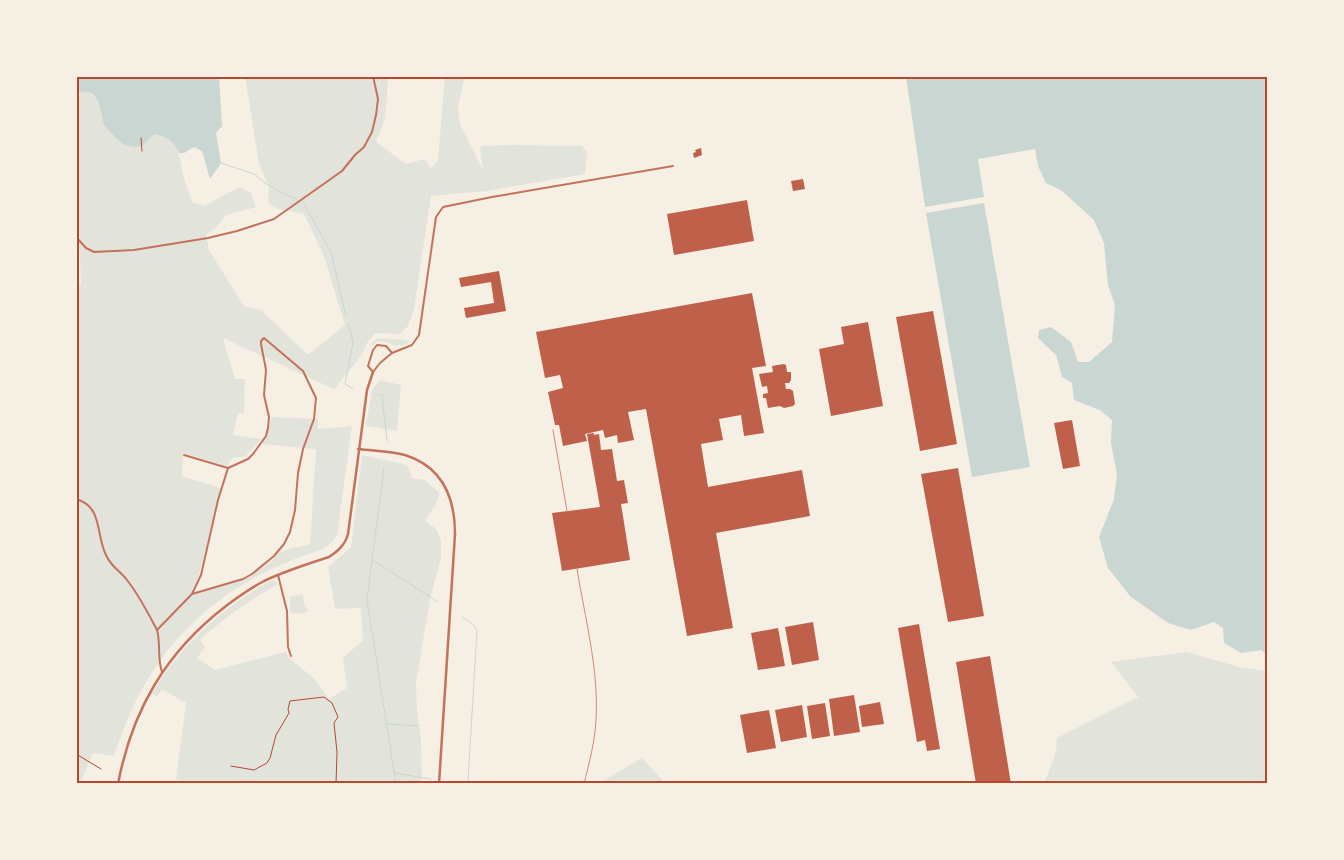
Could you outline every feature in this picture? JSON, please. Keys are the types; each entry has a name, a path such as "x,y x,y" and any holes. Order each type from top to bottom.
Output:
{"street":[{"path":"76,236 86,248 94,252 134,250 208,238 237,231 274,218 342,171 364,146 372,132 376,115 378,99 373,76"},
{"path":"118,784 134,723 148,694 162,672 201,626 251,588 278,575 328,557 341,548 348,534 367,390 373,372 380,363 392,353 412,345 419,335 436,217 443,208 492,197 602,180 673,166"},
{"path":"184,456 228,468 248,459 266,436 269,417 264,395 266,370 260,344 264,338 303,371 316,398 314,419 303,449 298,473 295,510 288,539 281,548 252,574 243,579 192,594"},
{"path":"373,372 368,363 375,346 386,346 392,353"},
{"path":"358,449 396,453 418,461 439,478 448,492 454,507 455,534 439,784"},
{"path":"158,630 192,594 201,575 218,500 228,468"},
{"path":"76,499 90,506 97,520 101,542 107,558 127,580 158,630 160,639 158,660 162,672"},
{"path":"278,575 287,611 288,647 291,656"}],"path":[{"path":"141,138 142,151"},
{"path":"231,766 254,770 260,768 270,758 276,736 289,713 290,701 324,697 332,703 338,717 334,723 337,752 336,784"},
{"path":"76,754 101,769"}],"shaded area":[{"path":"76,76 219,76 222,126 216,133 221,163 210,179 202,151 194,147 184,153 179,153 169,140 154,134 142,146 133,147 125,145 104,125 99,103 92,93 76,91"},
{"path":"245,76 390,76 388,80 385,119 376,142 406,164 424,159 431,168 438,160 445,76 465,76 458,106 460,124 483,170 480,146 582,146 587,152 585,174 486,191 431,196 414,309 408,326 400,334 375,333 367,343 361,356 334,389 223,338 235,379 245,379 244,413 238,413 233,435 261,439 246,456 232,458 227,466 183,453 182,476 221,488 198,578 191,591 196,594 249,577 270,562 281,551 310,544 316,449 262,444 272,417 318,419 318,429 352,426 337,535 324,548 271,569 241,585 212,606 192,624 174,642 145,683 123,730 114,756 93,753 80,784 76,784 76,290 81,284 79,237 76,232 76,91 91,93 125,145 141,145 154,133 169,138 179,154 183,175 192,202 204,206 239,187 251,193 256,207 226,215 215,229 206,234 209,250 244,306 261,310 308,355 345,325 324,256 304,214 279,209 268,203 269,187 259,164"},
{"path":"906,76 1268,76 1268,658 1262,650 1241,653 1224,643 1223,628 1214,622 1191,630 1168,623 1130,596 1108,568 1099,537 1114,499 1117,474 1111,443 1112,420 1100,410 1074,400 1072,383 1062,377 1056,355 1038,338 1039,330 1051,327 1071,342 1078,362 1089,362 1112,342 1115,305 1108,285 1104,243 1094,220 1062,191 1046,183 1038,166 1035,149 978,159 984,197 925,207"},
{"path":"984,203 1030,467 972,477 926,213"},
{"path":"378,338 411,341 398,346 381,341 371,346"},
{"path":"380,380 401,385 397,431 366,426 372,390"},
{"path":"362,455 407,465 412,478 425,480 439,492 436,503 425,520 437,530 441,540 441,558 430,599 416,683 421,740 422,784 186,784 183,781 176,780 186,703 162,689 157,697 152,694 171,665 206,627 233,605 267,583 274,580 278,584 238,609 200,640 205,647 197,658 215,670 285,652 291,660 315,679 329,699 347,688 343,658 363,640 361,608 335,609 328,567 351,547"},
{"path":"303,594 304,603 308,611 299,614 290,612 290,596"},
{"path":"1187,652 1239,667 1268,671 1268,784 1044,784 1056,752 1057,738 1138,697 1111,662"},
{"path":"642,758 666,784 598,784 599,783"}],"building":[{"path":"701,148 702,155 694,158 693,153 696,152 695,150"},
{"path":"803,179 805,189 793,191 791,181"},
{"path":"747,200 754,241 674,255 667,214"},
{"path":"499,271 506,311 466,318 464,308 494,303 491,282 461,287 459,278"},
{"path":"752,293 766,366 752,368 764,433 744,436 741,415 719,419 723,440 701,444 708,487 802,470 810,516 716,533 733,628 687,636 646,409 628,412 634,440 618,443 617,435 605,438 603,430 585,434 587,441 563,446 559,425 555,425 548,392 563,388 560,375 545,378 536,332"},
{"path":"933,311 957,444 920,451 896,317"},
{"path":"868,322 883,406 831,416 819,349 844,344 841,327"},
{"path":"786,365 787,372 791,372 791,380 789,383 785,383 786,389 793,391 795,404 784,408 780,406 768,408 766,398 763,398 763,394 768,393 767,386 762,387 759,374 773,372 772,366"},
{"path":"1072,420 1080,466 1063,469 1054,423"},
{"path":"594,433 594,435 599,434 601,450 612,449 617,481 624,480 628,503 621,504 630,560 562,571 552,513 600,507 587,434"},
{"path":"958,468 984,616 948,622 921,474"},
{"path":"813,622 819,660 792,665 785,627"},
{"path":"919,624 940,749 927,751 925,740 917,742 898,628"},
{"path":"778,628 785,666 758,670 751,633"},
{"path":"990,656 1011,784 976,784 956,662"},
{"path":"854,695 860,732 834,736 829,699"},
{"path":"880,702 884,724 862,727 859,706"},
{"path":"825,703 830,736 812,739 807,706"},
{"path":"802,705 807,737 781,742 775,710"},
{"path":"769,710 776,748 747,753 740,715"}],"waterway":[{"path":"221,163 254,174 280,192 297,199"},
{"path":"303,202 331,252 346,316"},
{"path":"348,323 353,342 345,384 353,389"},
{"path":"376,394 382,395 387,441"},
{"path":"384,467 367,600 396,784"},
{"path":"371,559 438,602"},
{"path":"462,617 474,625 477,631 468,780 474,784"},
{"path":"386,724 419,726"},
{"path":"395,773 431,779"}],"railway":[{"path":"553,430 567,511"},
{"path":"577,569 591,644 596,701 594,736 584,784"}]}
